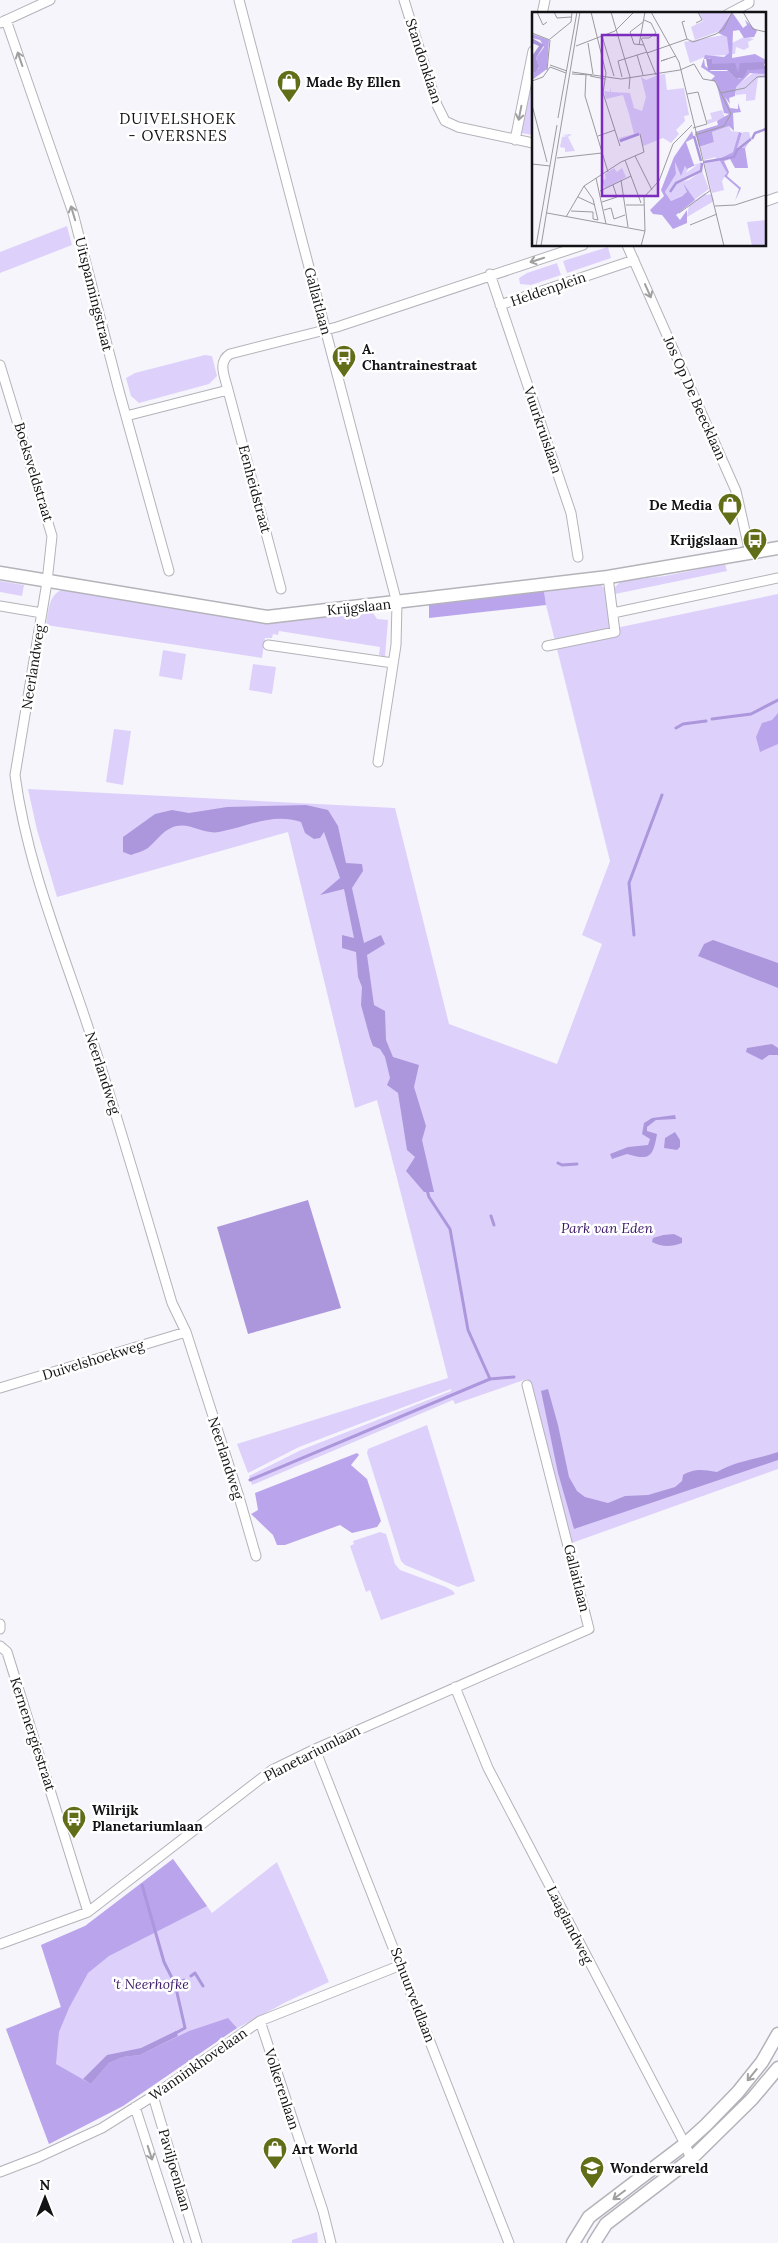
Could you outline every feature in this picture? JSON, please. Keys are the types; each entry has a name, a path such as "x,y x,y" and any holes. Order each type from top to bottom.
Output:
{"street":[{"path":"3,22 50,0"},
{"name":"Gallaitlaan","path":"239,0 396,603 397,636 378,762"},
{"name":"Standonklaan","path":"404,0 437,105 445,121 458,128 532,143"},
{"path":"732,12 749,2 749,0"},
{"name":"Uitspanningstraat","path":"3,22 73,213 169,571"},
{"path":"515,140 532,56"},
{"path":"766,201 778,197"},
{"path":"325,330 490,274 580,246"},
{"name":"Jos Op De Beecklaan","path":"630,246 634,260 736,491 750,553"},
{"name":"Heldenplein","path":"490,274 500,305 634,260"},
{"name":"Vuurkruislaan","path":"500,305 571,513 578,557"},
{"name":"Eenheidstraat","path":"281,589 222,363 223,358 230,354 325,330"},
{"name":"Boeksveldstraat","path":"0,364 51,528 52,547 47,582"},
{"path":"126,416 228,390"},
{"name":"Krijgslaan","path":"0,574 267,617 608,576 778,548"},
{"path":"547,646 615,632 608,576"},
{"path":"613,613 778,578"},
{"name":"Neerlandweg","path":"47,582 16,775 19,804 35,864 110,1094 172,1303 186,1332 256,1556"},
{"path":"0,606 42,613"},
{"path":"268,645 393,663"},
{"name":"Duivelshoekweg","path":"0,1388 186,1332"},
{"name":"Gallaitlaan","path":"456,1686 589,1629 528,1386"},
{"path":"0,1624 0,1629"},
{"name":"Kernenergiestraat","path":"0,1646 7,1652 88,1912"},
{"name":"Planetariumlaan","path":"0,1944 88,1912 272,1770 456,1686"},
{"name":"Laaglandweg","path":"456,1686 488,1768 685,2144 691,2159"},
{"name":"Schuurveldlaan","path":"315,1749 509,2243"},
{"name":"Wanninkhovelaan","path":"0,2172 39,2157 102,2128 153,2096 260,2021 401,1965"},
{"name":"Volkerenlaan","path":"260,2021 323,2212 331,2243"},
{"path":"573,2243 589,2216 685,2144 738,2092 762,2062 778,2034"},
{"path":"594,2243 606,2224 691,2159 752,2099 778,2068"},
{"name":"Paviljoenlaan","path":"153,2096 197,2243"},
{"name":"Paviljoenlaan","path":"135,2107 179,2243"},
{"path":"720,2110 730,2121"}],"green space":[{"path":"532,73 532,135 521,133"},
{"path":"67,226 72,245 0,273 0,252"},
{"path":"608,247 611,258 567,273 563,261"},
{"path":"557,263 561,275 531,285 520,284 519,278 527,273"},
{"path":"205,355 212,356 217,376 209,384 139,403 131,396 126,378 135,373"},
{"path":"725,564 727,571 615,594 615,587 621,581 665,576"},
{"path":"0,581 24,585 22,596 0,592"},
{"name":"Park van Eden","path":"599,583 605,589 611,629 778,594 778,1469 569,1544 527,1379 455,1404 453,1400 252,1485 249,1476 301,1450 451,1391 451,1389 299,1447 248,1473 237,1444 448,1378 377,1100 355,1108 288,832 57,897 37,830 28,789 395,808 449,1024 557,1064 602,944 582,935 610,861 544,591"},
{"path":"65,589 267,623 371,610 377,619 388,620 385,657 379,655 380,647 279,631 278,635 273,634 272,638 265,638 262,658 46,625 52,598 59,591"},
{"path":"163,650 186,654 182,680 159,676"},
{"path":"253,664 276,667 272,694 249,690"},
{"path":"114,729 131,731 123,785 106,782"},
{"path":"427,1425 475,1581 458,1587 405,1565 401,1561 367,1453 368,1449"},
{"path":"380,1532 386,1534 395,1564 400,1570 446,1587 455,1594 381,1620 370,1590 366,1592 350,1546 354,1544 353,1541"},
{"name":"'t Neerhofke","path":"173,1859 212,1913 277,1862 329,1982 286,2002 232,2031 123,2106 49,2144 6,2029 61,2007 41,1945 85,1926"},
{"path":"317,2232 318,2243 292,2243 292,2240"}],"shaded area":[{"path":"544,591 546,605 429,618 429,605"},
{"path":"778,713 778,744 760,752 756,737 762,723 772,720"},
{"path":"306,805 328,810 338,826 346,863 362,864 363,871 352,888 364,943 381,935 385,944 367,955 374,1005 385,1011 386,1040 393,1057 419,1065 414,1087 426,1126 422,1140 434,1192 424,1192 406,1171 415,1157 407,1150 398,1093 387,1085 390,1078 385,1057 380,1049 373,1046 370,1038 361,1005 362,987 358,977 356,952 342,948 342,935 354,938 344,889 320,895 340,878 324,832 320,838 314,839 305,833 301,822 290,819 270,819 219,832 207,832 177,826 165,832 144,850 131,855 123,852 123,837 155,814 172,810 189,813 227,807"},
{"path":"713,940 778,963 778,988 698,956 704,944"},
{"path":"772,1044 778,1048 778,1055 769,1055 762,1060 746,1052 747,1048"},
{"path":"675,1115 676,1119 656,1120 647,1127 647,1131 657,1134 654,1148 649,1155 641,1157 627,1154 612,1159 610,1154 628,1147 648,1145 650,1139 642,1134 644,1123 652,1118"},
{"path":"675,1132 680,1140 680,1147 677,1150 664,1148 665,1138"},
{"path":"308,1200 341,1308 248,1334 217,1227"},
{"path":"674,1234 682,1238 682,1243 667,1246 652,1242 653,1238"},
{"path":"548,1389 569,1477 577,1491 585,1497 608,1503 625,1496 648,1495 675,1487 682,1481 683,1475 692,1471 717,1472 738,1463 778,1452 778,1460 574,1529 558,1473 541,1391"},
{"path":"357,1453 359,1455 351,1465 367,1479 381,1521 377,1527 352,1533 340,1525 285,1545 277,1545 273,1535 251,1514 258,1510 255,1493"},
{"path":"173,1859 207,1906 109,1956 88,1973 69,2008 59,2032 56,2064 91,2084 109,2063 123,2057 140,2055 189,2031 228,2018 237,2028 123,2106 49,2144 6,2029 61,2007 41,1945 85,1926"},
{"path":"176,2031 178,2036 140,2055 123,2057 109,2063 91,2084 83,2079 107,2055 141,2048"}],"waterway":[{"path":"712,719 751,714 778,700"},
{"path":"676,728 683,724 706,721"},
{"path":"634,935 629,883 662,795"},
{"path":"558,1163 562,1165 577,1164"},
{"path":"427,1190 429,1197 450,1229 468,1330 490,1379"},
{"path":"491,1216 494,1225"},
{"path":"250,1480 490,1379 514,1377"},
{"path":"142,1885 164,1962 175,1984 185,2028 174,2034"},
{"path":"191,1976 195,1973 203,1986"},
{"path":"175,1984 184,1980"}],"place":[{"name":"Made By Ellen","path":"289,103"},
{"name":"A. Chantrainestraat","path":"344,378"},
{"name":"De Media","path":"730,526"},
{"name":"Krijgslaan","path":"755,561"},
{"name":"Wilrijk Planetariumlaan","path":"74,1839"},
{"name":"Art World","path":"275,2170"},
{"name":"Wonderwareld","path":"592,2189"}],"district":[{"name":"DUIVELSHOEK - OVERSNES","path":"178,128"}]}
